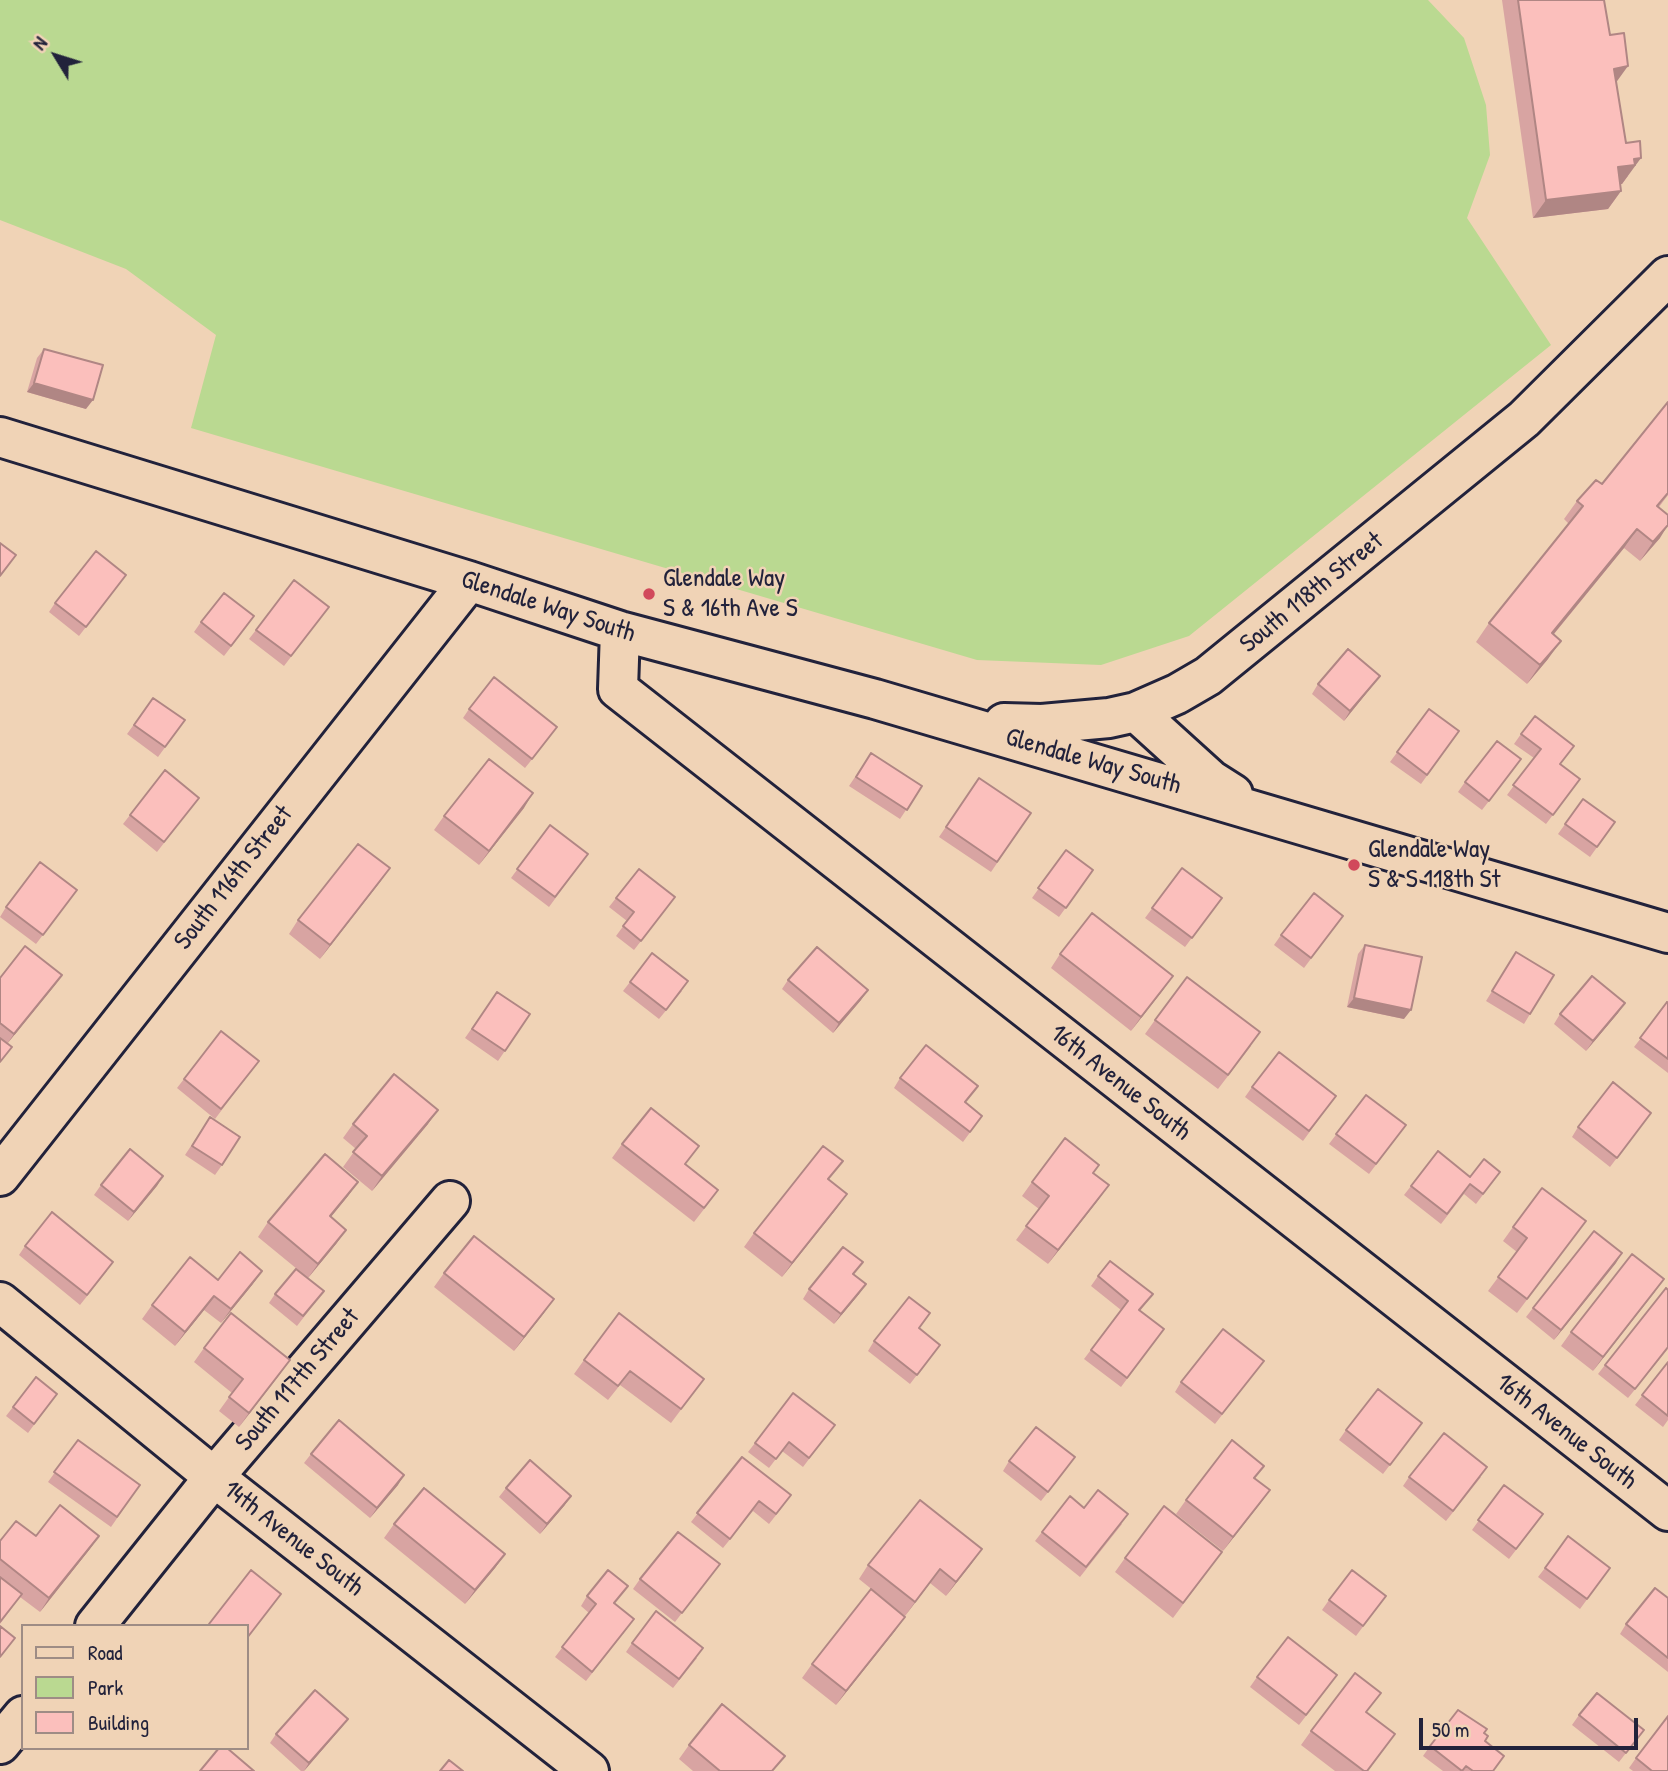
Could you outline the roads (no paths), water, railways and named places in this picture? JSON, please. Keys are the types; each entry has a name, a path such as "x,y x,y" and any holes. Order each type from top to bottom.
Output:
{"street":[{"name":"South 118th Street","path":"875,699 980,722 1042,724 1109,718 1136,712 1209,676 1524,419 1668,276"},
{"name":"Glendale Way South","path":"0,437 469,581 620,631 875,699 1262,811 1668,933"},
{"name":"South 116th Street","path":"0,1176 469,581"},
{"name":"16th Avenue South","path":"620,631 618,689 1668,1511"},
{"name":"Glendale Way South","path":"1136,712 1211,780 1262,811"},
{"name":"South 117th Street","path":"97,1624 215,1477 450,1201"},
{"name":"14th Avenue South","path":"0,1302 215,1477 589,1771"},
{"path":"0,1744 21,1718"}],"place":[{"name":"Glendale Way S & 16th Ave S","path":"649,594"},
{"name":"Glendale Way S & S 118th St","path":"1354,865"}]}
